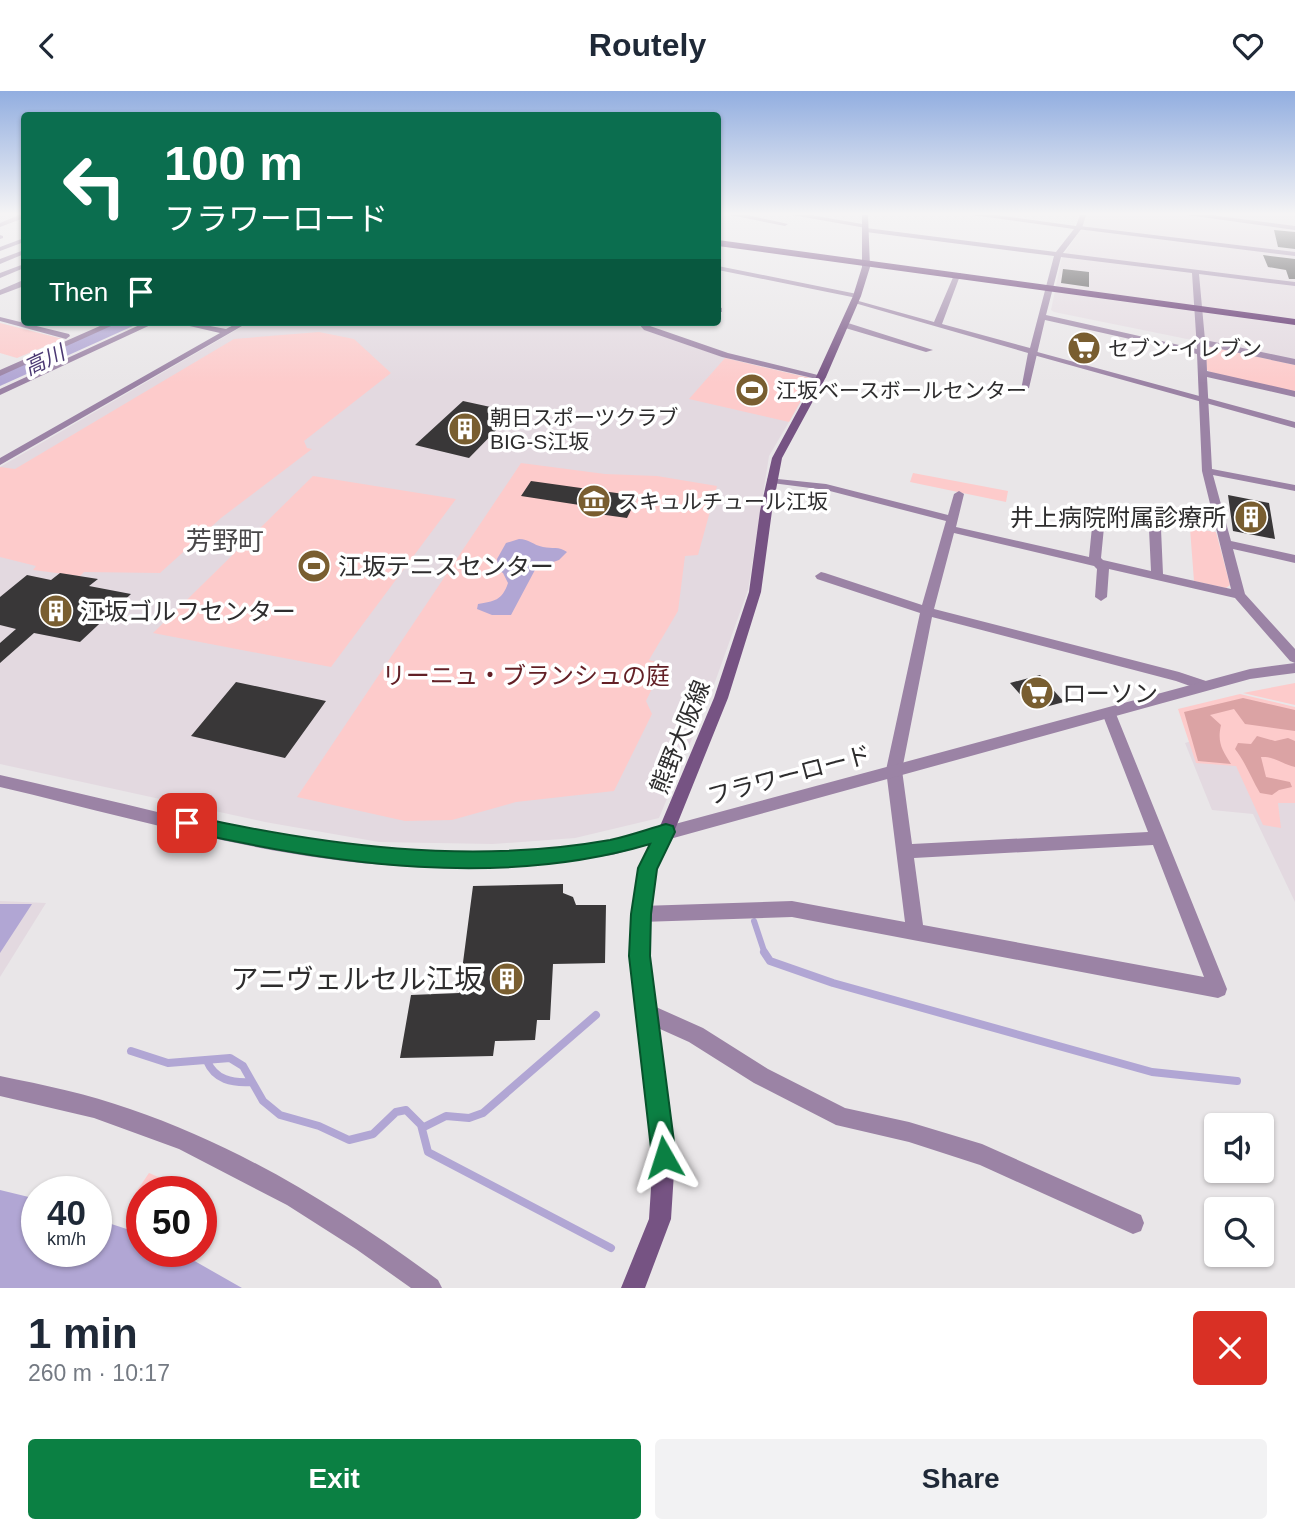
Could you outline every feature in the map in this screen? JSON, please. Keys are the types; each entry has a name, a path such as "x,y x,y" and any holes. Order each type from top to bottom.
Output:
{"highway":[{"path":"926,271 1295,322"}],"main road":[{"name":"熊野大阪線","path":"633,1288 660,1219 664,1157 639,956 641,914 648,868 666,832 721,698 755,592 777,458 821,377 856,299 864,271"}],"street":[{"path":"730,271 856,299 937,325 1295,425"},
{"path":"1024,388 1054,271"},
{"path":"1295,284 1195,271 1207,471 1239,595 1295,658"},
{"path":"937,325 958,275"},
{"path":"0,293 21,283"},
{"path":"1043,315 1201,347 1295,362"},
{"path":"0,319 21,324"},
{"path":"845,325 929,351"},
{"path":"27,326 66,336"},
{"path":"0,373 107,326"},
{"path":"0,392 144,326"},
{"path":"196,326 227,332"},
{"path":"0,462 238,326"},
{"path":"646,326 725,355 821,377"},
{"path":"1203,373 1295,394"},
{"path":"1207,471 1295,488"},
{"path":"772,479 826,487 951,524 1099,563 1239,595"},
{"path":"915,933 894,770 927,611 959,494"},
{"path":"1099,517 1096,558 1103,569 1101,597"},
{"path":"1155,529 1157,576"},
{"path":"1227,544 1295,559"},
{"path":"821,576 927,611 1179,677 1204,686"},
{"name":"フラワーロード","path":"0,781 257,839 369,856 431,859 547,857 612,848 1204,686 1250,674 1295,668"},
{"path":"641,914 792,909 1218,989 1109,713"},
{"path":"906,851 1157,838"},
{"path":"647,1013 696,1035 761,1076 844,1118 909,1132 982,1155 1133,1223"},
{"path":"0,1086 49,1096 148,1125 243,1167 372,1244 430,1288"}],"shaded area":[{"path":"1059,271 1295,271 1295,361 1054,312 1051,310"},
{"path":"243,326 639,326 723,357 813,381 769,456 748,590 711,693 659,818 575,838 493,844 379,842 265,822 0,764 0,467"},
{"path":"519,539 567,552 559,560 536,568 511,615 492,615 477,609 478,604 493,601 503,593 508,583 503,573 498,570 497,559 506,543"},
{"path":"1243,698 1295,710 1295,731 1245,724 1234,709 1210,715 1221,725 1221,746 1231,764 1198,761 1184,712"},
{"path":"1295,709 1295,902 1253,814 1212,810 1185,743"},
{"path":"1257,736 1275,741 1288,738 1295,741 1295,767 1261,757 1266,777 1290,782 1292,787 1272,795 1260,793 1235,749 1238,743 1251,744"},
{"path":"0,901 46,903 0,977"},
{"path":"0,904 32,904 0,953"},
{"path":"0,1190 21,1195 21,1267 112,1267 112,1224 126,1229 126,1267 205,1267 242,1288 0,1288"}],"green space":[{"path":"0,323 63,339 17,358 0,353"},
{"path":"319,332 354,339 391,373 304,441 307,448 312,449 221,518 160,573 84,572 80,576 33,570 36,566 0,557 0,467 15,469 234,339"},
{"path":"1212,347 1295,365 1295,392 1212,373 1207,370 1205,348"},
{"name":"江坂ベースボールセンター","path":"725,358 810,378 812,381 789,422 689,399"},
{"name":"リーニュ・ブランシュの庭","path":"521,463 605,474 657,476 717,486 698,555 685,556 678,611 649,660 664,664 646,701 652,714 614,791 516,802 452,820 405,821 297,797"},
{"path":"913,473 1008,491 1006,502 910,482"},
{"name":"江坂テニスセンター","path":"313,476 456,499 331,667 153,633"},
{"path":"1190,528 1216,532 1230,585 1226,588 1194,581"},
{"path":"1295,683 1295,705 1243,693"},
{"path":"1240,694 1295,707 1295,803 1278,803 1281,828 1263,825 1236,766 1196,763 1178,709"}],"building":[{"path":"1063,271 1089,272 1089,287 1061,283"},
{"path":"1286,271 1295,271 1295,279 1289,279"},
{"name":"朝日スポーツクラブ BIG-S江坂","path":"463,401 514,412 469,458 415,445"},
{"name":"スキュルチュール江坂","path":"531,481 638,496 627,518 584,512 586,506 521,496"},
{"name":"井上病院附属診療所","path":"1228,495 1269,503 1275,539 1233,531"},
{"name":"江坂ゴルフセンター","path":"60,573 98,579 89,586 131,594 80,642 34,633 0,663 0,643 16,629 0,625 0,597 27,575 51,580"},
{"name":"ローソン","path":"1040,675 1064,702 1034,710 1010,683"},
{"path":"236,682 326,701 285,758 191,736"},
{"name":"アニヴェルセル江坂","path":"563,884 563,893 573,897 576,905 606,905 605,963 553,964 550,1020 537,1020 535,1040 495,1041 493,1056 400,1058 411,995 459,993 473,886"}],"waterway":[{"name":"高川","path":"0,380 117,326"},
{"path":"754,921 765,953"},
{"path":"765,953 770,961 833,983 1152,1072 1237,1081"},
{"path":"424,1127 446,1116 469,1118 483,1113 596,1015"},
{"path":"131,1051 168,1063 230,1058 243,1066 263,1101 280,1115 319,1126 349,1140 373,1134 396,1112 406,1110 421,1125 428,1152 611,1248"},
{"path":"207,1061 210,1067 225,1079 251,1082"}],"place":[{"name":"セブン-イレブン","path":"1084,348"},
{"name":"江坂ベースボールセンター","path":"752,390"},
{"name":"朝日スポーツクラブ BIG-S江坂","path":"465,429"},
{"name":"スキュルチュール江坂","path":"594,501"},
{"name":"井上病院附属診療所","path":"1251,517"},
{"name":"江坂テニスセンター","path":"314,566"},
{"name":"江坂ゴルフセンター","path":"56,611"},
{"name":"ローソン","path":"1037,693"},
{"name":"アニヴェルセル江坂","path":"507,979"}],"district":[{"name":"芳野町","path":"225,541"}],"route":[{"path":"187,823 257,839 369,856 431,859 547,857 612,848 666,832 648,868 641,914 639,956 664,1157"}]}
